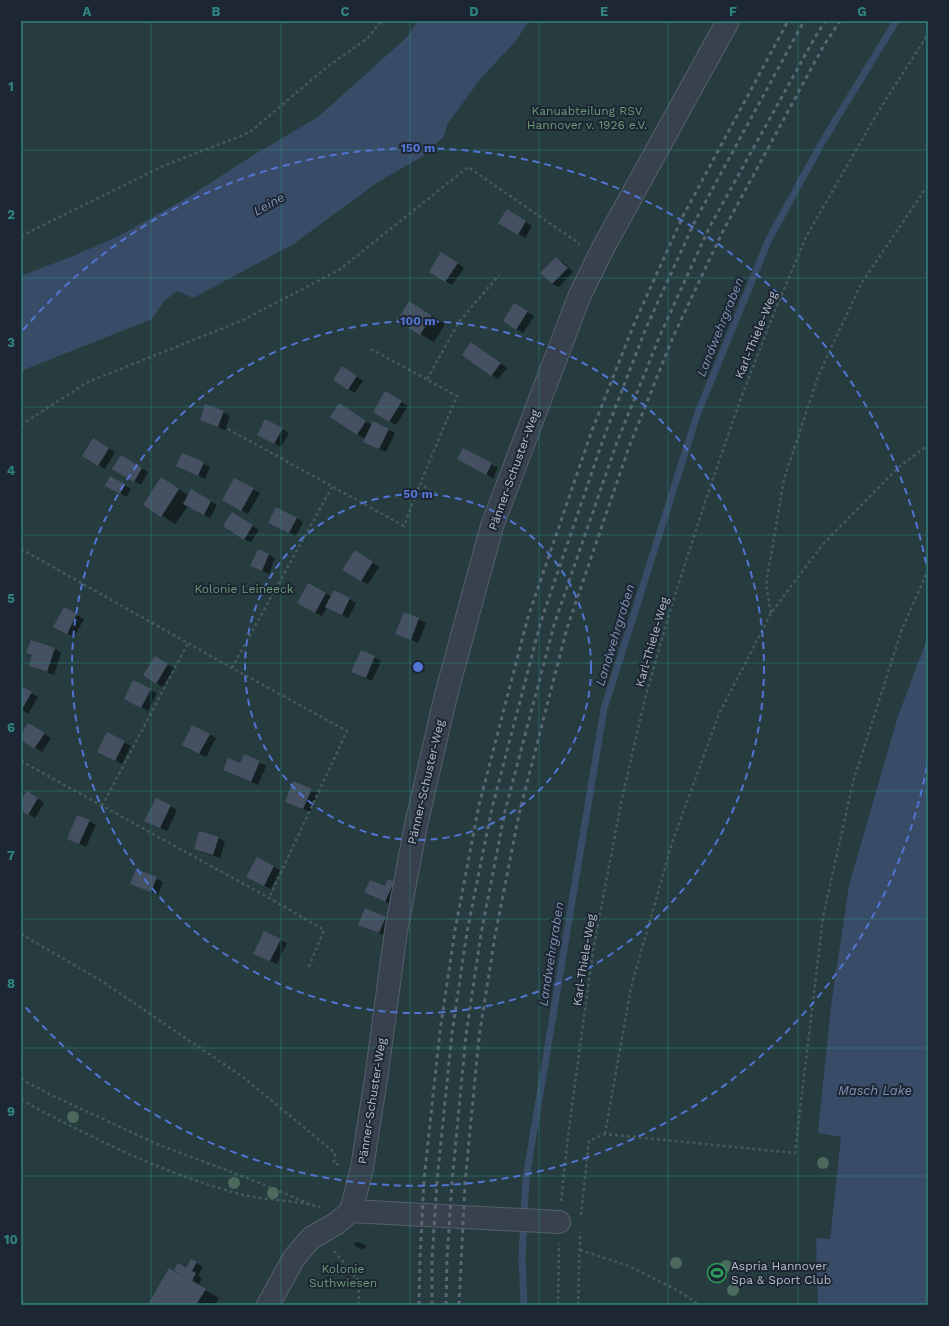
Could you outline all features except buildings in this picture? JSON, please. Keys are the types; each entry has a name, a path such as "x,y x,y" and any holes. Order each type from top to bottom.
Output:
{"lane":[{"name":"Pänner-Schuster-Weg","path":"351,1210 360,1175 378,1072 396,931 416,825 446,695 492,526 579,297 601,252 728,21"},
{"path":"268,1305 294,1258 311,1238 337,1223 351,1210 559,1222"}],"path":[{"path":"21,236 164,166 241,136 251,130 327,67 368,38 381,21"},
{"name":"Karl-Thiele-Weg","path":"558,1305 559,1222 569,1128 593,951 622,798 646,695 672,604 741,398 774,313 806,237 878,112 928,34"},
{"path":"21,425 88,382 241,321 339,270 468,167 601,252"},
{"path":"771,613 766,585 784,479 819,374 861,284 928,185"},
{"path":"427,380 459,322 499,275"},
{"path":"228,429 404,526 457,396 371,349"},
{"path":"605,1134 631,987 672,843 719,714 771,613 822,544 899,467 928,445"},
{"path":"420,484 438,494"},
{"path":"232,668 332,487"},
{"path":"21,549 347,731 269,898"},
{"path":"581,1215 589,1142 605,1134 795,1152 823,917 853,782 902,629 928,570"},
{"path":"102,806 188,643"},
{"path":"21,761 324,930 308,969"},
{"path":"21,934 100,980 243,1077 335,1153 334,1163 360,1175"},
{"path":"21,1079 51,1095 157,1144 316,1206 237,1194 177,1174 118,1149 21,1100"},
{"path":"578,1305 580,1230"},
{"path":"311,1238 331,1247 359,1281 360,1305"},
{"path":"580,1250 629,1266 677,1290 699,1305"}],"green space":[{"path":"21,21 928,21 928,636 897,719 849,885 831,1005 819,1133 841,1137 830,1240 816,1239 818,1305 21,1305"}],"water":[{"name":"Leine","path":"417,21 529,21 515,42 481,78 447,125 444,136 425,155 378,182 292,245 193,298 177,291 164,301 152,319 21,371 21,276 119,236 185,199 255,154 318,117 407,37"},
{"name":"Masch Lake","path":"928,636 928,1305 818,1305 816,1238 830,1239 841,1137 818,1133 831,1005 849,885 897,719"}],"waterway":[{"name":"Landwehrgraben","path":"524,1305 522,1258 526,1178 604,709 697,415 769,239 820,146 896,21"}],"railway":[{"path":"419,1305 424,1180 440,1031 455,930 479,805 528,617 591,433 634,324 683,216 788,21"},
{"path":"432,1305 432,1259 437,1181 452,1033 467,932 492,808 541,621 604,437 646,328 695,221 804,21"},
{"path":"446,1305 447,1259 452,1182 466,1035 481,934 505,811 554,625 617,442 661,333 709,228 825,21"},
{"path":"459,1305 465,1183 479,1037 495,936 519,814 567,628 629,447 673,337 722,233 824,45 840,21"}],"place":[{"name":"Aspria Hannover Spa & Sport Club","path":"717,1273"}],"park label":[{"name":"Kanuabteilung RSV Hannover v. 1926 e.V.","path":"587,118"},
{"name":"Kolonie Leineeck","path":"244,589"},
{"name":"Kolonie Suthwiesen","path":"343,1276"}]}
